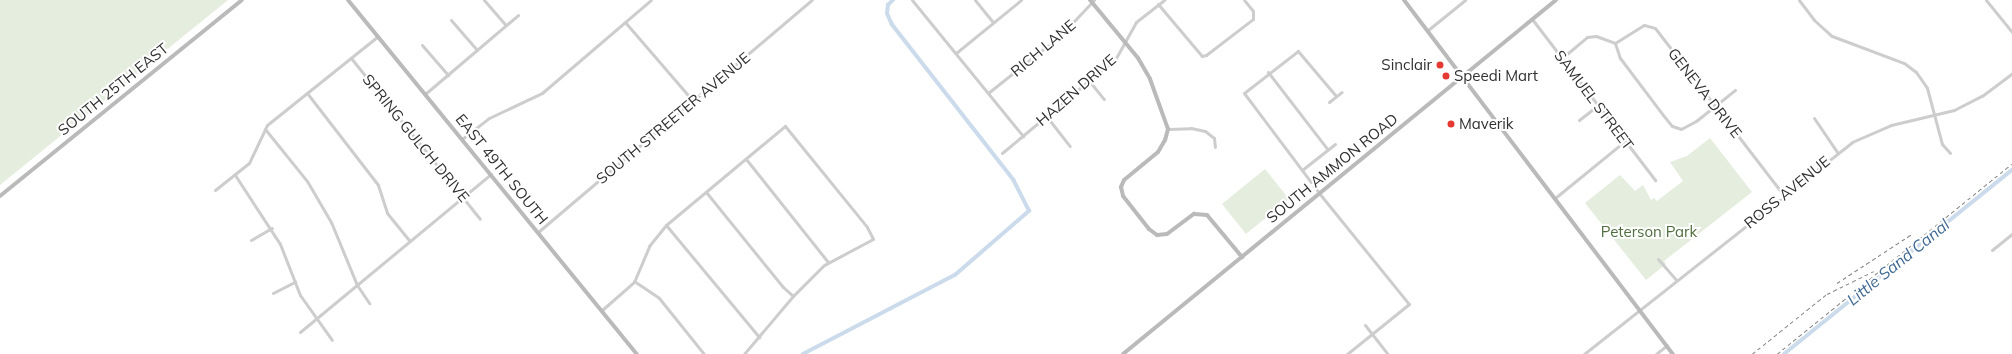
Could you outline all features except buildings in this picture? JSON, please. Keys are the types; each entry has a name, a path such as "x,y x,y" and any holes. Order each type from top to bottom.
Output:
{"street":[{"name":"SOUTH 25TH EAST","path":"0,196 242,0"},
{"name":"EAST 49TH SOUTH","path":"348,0 637,354"},
{"path":"484,0 506,25"},
{"path":"462,139 489,118 522,105 542,93 651,0"},
{"name":"SOUTH STREETER AVENUE","path":"538,232 693,101 807,1 812,0"},
{"path":"912,0 1023,136"},
{"path":"975,0 994,22"},
{"path":"956,53 1021,0"},
{"name":"HAZEN DRIVE","path":"1002,153 1090,82 1116,58 1136,22 1164,0"},
{"path":"1158,4 1202,56 1206,56 1253,19 1253,11 1244,0"},
{"path":"1404,0 1463,75 1673,354"},
{"path":"1428,30 1465,0"},
{"name":"SOUTH AMMON ROAD","path":"1123,354 1556,0"},
{"path":"1799,0 1814,20 1832,36 1911,68 1927,88 1936,115 1942,144 1950,153"},
{"path":"1986,0 2012,32"},
{"path":"1092,1 1138,58 1150,79 1168,129 1165,140 1158,152 1124,180 1121,190 1123,196 1149,229 1157,234 1167,234 1194,214 1207,215 1242,257"},
{"name":"RICH LANE","path":"988,93 1061,36 1092,1"},
{"path":"425,94 518,15"},
{"name":"SAMUEL STREET","path":"1532,19 1655,180"},
{"path":"451,20 477,50"},
{"path":"625,22 693,101"},
{"name":"GENEVA DRIVE","path":"1615,42 1644,25 1655,28 1783,194"},
{"path":"215,190 249,163 265,129 378,36"},
{"path":"1562,58 1587,37 1596,36 1615,42 1620,58 1672,126 1681,129 1688,127 1735,90"},
{"path":"422,45 448,75"},
{"path":"1336,96 1298,51 1268,72 1244,93 1319,193 1409,304 1347,354"},
{"name":"SPRING GULCH DRIVE","path":"351,58 480,218"},
{"path":"1268,72 1328,150"},
{"name":"ROSS AVENUE","path":"1584,354 1783,194 1852,142 1891,125 1936,115 1969,103 2012,73"},
{"path":"1090,82 1104,99"},
{"path":"1329,102 1342,92"},
{"path":"307,93 378,185 387,213 410,241"},
{"path":"1579,120 1598,106"},
{"path":"1047,116 1070,146"},
{"path":"1814,118 1838,152"},
{"path":"602,310 634,281 649,246 666,225 785,126 868,227 873,239 828,262 793,296 744,354"},
{"path":"1168,129 1190,128 1205,131 1214,138 1215,147"},
{"path":"265,129 307,181 331,222 357,285 369,304"},
{"path":"1555,198 1625,141"},
{"path":"1302,170 1335,144"},
{"path":"746,159 828,262"},
{"path":"300,332 491,174"},
{"path":"235,175 272,228 295,282 315,319 332,340"},
{"path":"706,192 783,287 793,296"},
{"path":"666,225 759,337"},
{"path":"251,240 272,228"},
{"path":"1992,250 2012,234"},
{"path":"1658,259 1676,280"},
{"path":"634,281 659,298 704,354"},
{"path":"273,293 295,282"},
{"path":"1365,325 1388,354"},
{"path":"1656,354 1667,345"}],"green space":[{"path":"0,0 228,0 0,185"},
{"name":"Peterson Park","path":"1710,138 1752,192 1664,261 1666,264 1646,280 1585,203 1620,175 1635,191 1643,185 1651,200 1654,198 1657,201 1683,181 1670,162 1687,156"},
{"path":"1265,169 1289,199 1246,234 1222,204"}],"waterway":[{"path":"803,354 955,275 1029,211 1014,181 892,25 887,14 888,5 893,0"},
{"name":"Little Sand Canal","path":"1784,354 2012,170"}],"railway":[{"path":"1777,354 2012,164"},
{"path":"1837,283 1912,234"},
{"path":"1752,354 1827,294 1874,271"}],"place":[{"name":"Sinclair","path":"1440,65"},
{"name":"Speedi Mart","path":"1446,76"},
{"name":"Maverik","path":"1451,124"}]}
